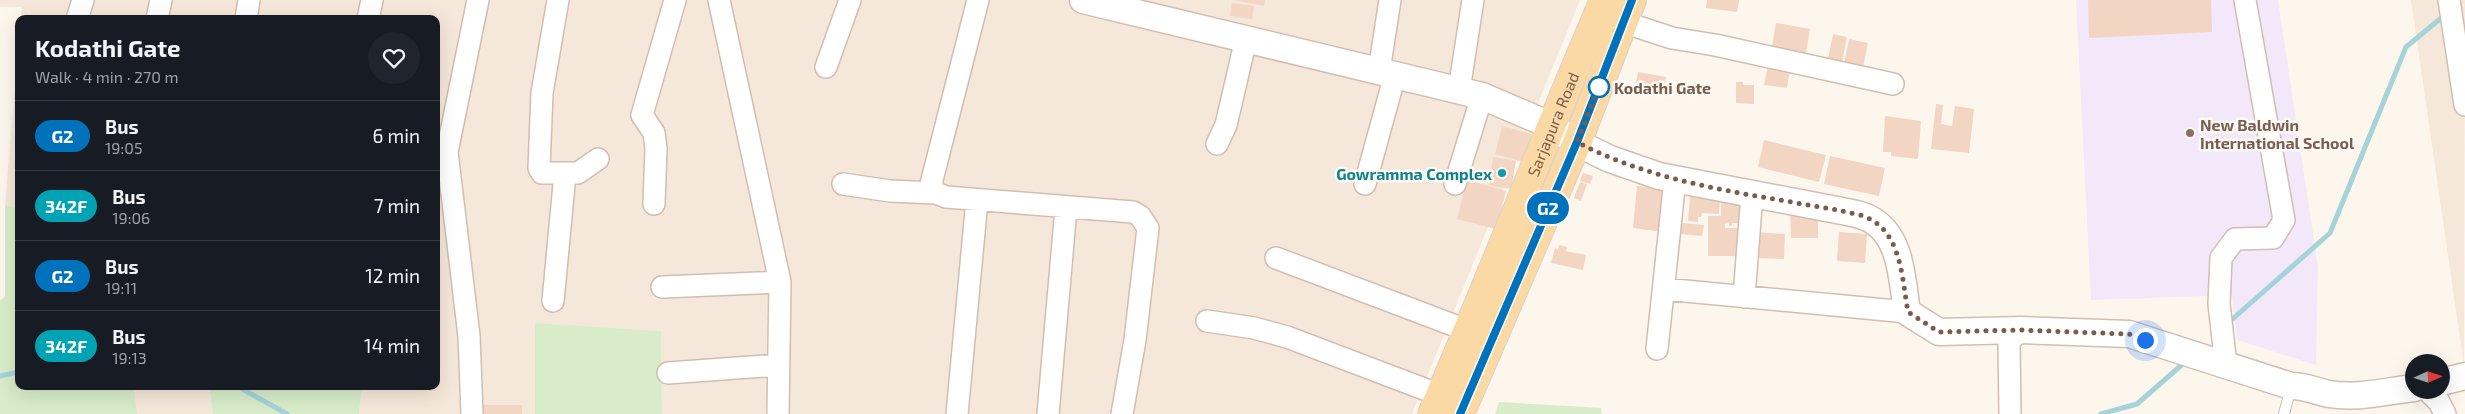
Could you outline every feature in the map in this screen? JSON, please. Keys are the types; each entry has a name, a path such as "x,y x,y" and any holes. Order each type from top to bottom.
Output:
{"main road":[{"name":"Sarjapura Road","path":"1436,405 1469,330 1550,125 1604,0"},
{"name":"Sarjapura Road","path":"1460,414 1577,142 1628,11"}],"street":[{"path":"78,15 83,0"},
{"path":"158,15 160,0"},
{"path":"247,15 249,0"},
{"path":"369,15 372,0"},
{"path":"472,414 469,336 447,152 478,0"},
{"path":"558,0 542,93 540,168 542,173 578,173 598,159"},
{"path":"654,204 656,148 654,133 642,115 675,0"},
{"path":"718,0 780,282 778,414"},
{"path":"826,67 850,0"},
{"path":"936,193 930,184 978,0"},
{"path":"1083,0 1110,3 1246,39 1471,93 1550,125 1610,160 1659,176 1842,211 1869,218 1886,231 1898,254 1908,312"},
{"path":"1365,184 1387,73 1390,0"},
{"path":"1456,184 1471,93 1473,0"},
{"path":"2226,365 2218,304 2220,258 2235,239 2273,238 2284,220 2245,0"},
{"path":"2455,10 2464,94"},
{"path":"1628,11 1672,38 1715,45 1893,84"},
{"path":"1217,144 1226,125 1246,39"},
{"path":"553,301 565,174"},
{"path":"1657,349 1675,179"},
{"path":"843,184 890,192 936,193 946,197 977,200 1133,212 1140,216 1148,228 1134,349 1122,414"},
{"path":"1744,297 1752,194"},
{"path":"957,414 977,200"},
{"path":"1048,414 1066,208"},
{"path":"1276,258 1469,330"},
{"path":"662,287 780,282"},
{"path":"1664,289 1908,312 1939,332 2020,330 2129,334 2291,386 2304,386 2329,394 2358,395 2405,389"},
{"path":"1207,321 1254,328 1287,337 1436,405"},
{"path":"2010,414 2008,342 2020,330"},
{"path":"668,372 779,365"},
{"path":"2450,380 2465,376"},
{"path":"2436,399 2445,414"}],"lane":[{"path":"2284,414 2291,386"}],"shaded area":[{"path":"0,0 1580,0 1412,414 662,414 661,331 536,324 535,414 359,414 362,390 440,390 440,15 21,15 22,7 0,7"},
{"name":"New Baldwin International School","path":"2076,0 2278,0 2318,267 2316,365 2237,340 2232,295 2091,300"},
{"path":"2411,0 2465,0 2464,366"},
{"path":"15,89 15,207 5,205"},
{"path":"134,390 210,390 213,414 137,414"}],"green space":[{"path":"5,205 15,207 15,390 134,390 137,414 0,414 0,300 5,297"},
{"path":"535,323 661,331 662,414 535,414"},
{"path":"210,390 362,390 359,414 213,414"},
{"path":"1499,402 1601,408 1602,414 1495,414"}],"building":[{"path":"1234,0 1265,0 1264,6"},
{"path":"1707,0 1739,0 1737,12 1706,8"},
{"path":"2088,0 2211,0 2212,32 2089,38"},
{"path":"1232,3 1254,6 1252,19 1230,16"},
{"path":"1776,23 1810,29 1806,53 1772,46"},
{"path":"1833,34 1847,37 1842,62 1828,59"},
{"path":"1849,39 1868,43 1862,72 1843,68"},
{"path":"1769,60 1791,64 1787,88 1764,85"},
{"path":"1638,72 1666,77 1663,93 1635,88"},
{"path":"1736,82 1743,82 1743,85 1754,85 1754,104 1736,103"},
{"path":"1936,104 1943,105 1941,124 1952,126 1955,106 1974,109 1969,153 1931,149"},
{"path":"1885,116 1921,121 1918,159 1891,156 1891,152 1883,152"},
{"path":"1502,126 1532,134 1523,162 1495,154"},
{"path":"1764,140 1826,155 1819,182 1758,167"},
{"path":"1830,156 1885,168 1879,196 1824,184"},
{"name":"Gowramma Complex","path":"1493,157 1516,161 1511,189 1489,185"},
{"path":"1583,173 1593,176 1590,184 1580,181"},
{"path":"1467,180 1506,191 1496,229 1457,219"},
{"path":"1580,182 1587,184 1581,201 1574,198"},
{"path":"1637,186 1668,189 1664,232 1633,228"},
{"path":"1690,197 1720,200 1719,214 1702,213 1701,217 1698,217 1698,222 1688,221"},
{"path":"1721,198 1743,198 1743,223 1732,223 1732,226 1729,226 1729,223 1725,224 1725,228 1742,228 1742,256 1708,256 1708,216 1721,216"},
{"path":"1790,208 1818,208 1818,238 1791,238"},
{"path":"1682,223 1704,225 1702,236 1681,234"},
{"path":"1755,232 1785,234 1784,259 1753,258"},
{"path":"1839,232 1867,234 1865,263 1837,261"},
{"path":"1559,245 1567,247 1566,251 1586,255 1583,270 1551,263 1555,248 1558,249"},
{"path":"483,405 522,405 522,414 483,414"}],"waterway":[{"path":"2228,323 2330,233 2406,47 2446,14"},
{"path":"2101,414 2137,404 2185,362"},
{"path":"0,376 15,373"},
{"path":"244,390 287,414"}],"bus line":[{"name":"G2","path":"1460,414 1577,142 1632,0"}],"place":[{"name":"Kodathi Gate","path":"1599,87"},
{"name":"New Baldwin International School","path":"2190,133"},
{"name":"Gowramma Complex","path":"1502,173"}],"route":[{"path":"1599,87 1600,84 1577,142 1610,160 1659,176 1842,211 1869,218 1886,231 1898,254 1908,312 1939,332 2020,330 2129,334 2145,340"}]}
